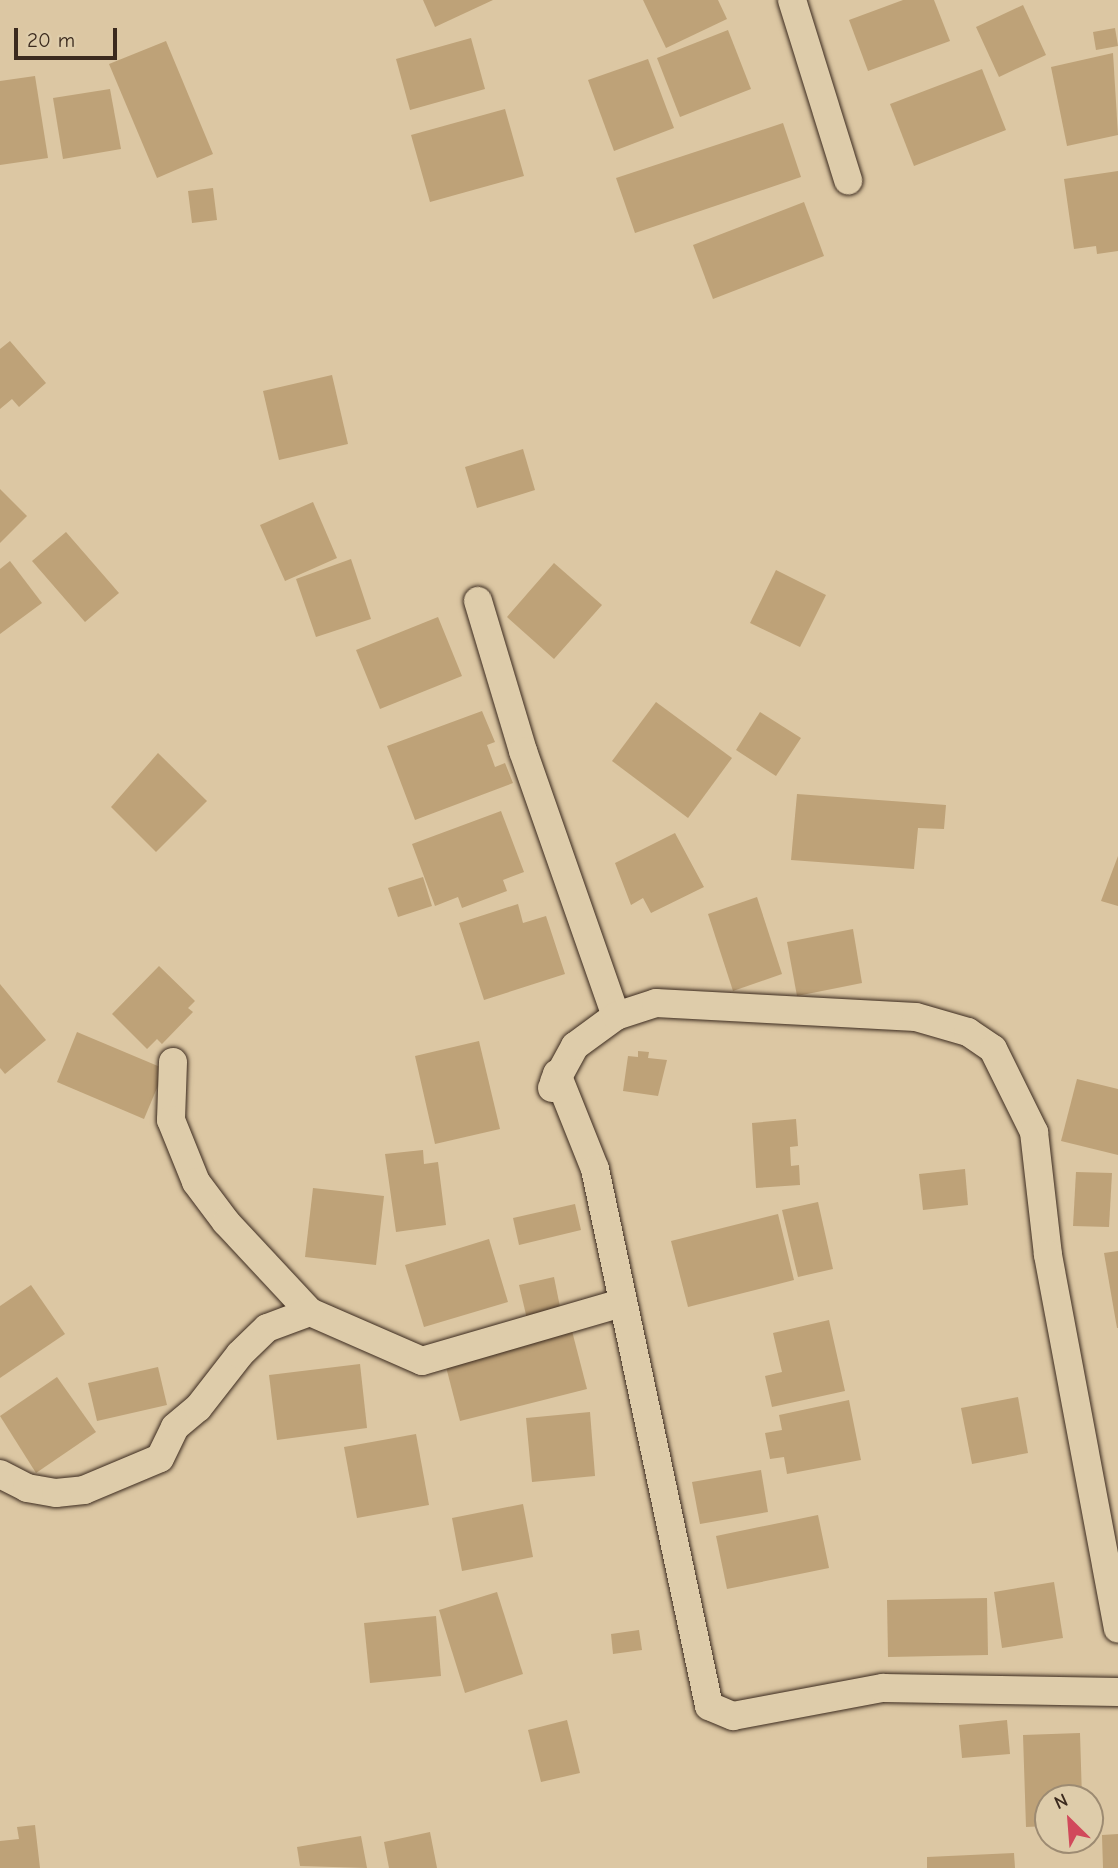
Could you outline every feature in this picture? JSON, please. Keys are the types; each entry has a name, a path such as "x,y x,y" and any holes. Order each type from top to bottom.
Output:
{"street":[{"path":"792,0 848,180"},
{"path":"478,600 523,751 616,1016"},
{"path":"1118,1629 1048,1255 1034,1132 993,1049 968,1032 916,1017 656,1003 616,1016 575,1046 556,1074 552,1088 557,1074 595,1169 621,1303 709,1706 733,1716 883,1688 1118,1692"},
{"path":"173,1062 171,1120 196,1182 226,1222 310,1312 422,1361 621,1303"},
{"path":"0,1474 27,1488 56,1493 84,1490 160,1458 175,1427 198,1408 240,1354 267,1328 310,1312"}],"building":[{"path":"423,0 493,0 435,27"},
{"path":"643,0 718,0 727,19 666,48"},
{"path":"903,0 934,0 950,41 868,71 849,20"},
{"path":"1023,5 1046,55 999,77 976,27"},
{"path":"1115,28 1118,46 1096,50 1093,32"},
{"path":"728,30 751,89 680,117 657,58"},
{"path":"471,38 485,89 410,110 396,59"},
{"path":"166,41 213,154 157,178 109,64"},
{"path":"1113,53 1118,135 1067,146 1051,67"},
{"path":"648,59 674,128 614,151 588,80"},
{"path":"982,69 1006,130 914,166 890,104"},
{"path":"35,76 48,158 0,165 0,81"},
{"path":"110,89 121,149 63,159 53,98"},
{"path":"505,109 524,176 430,202 411,135"},
{"path":"783,123 801,177 635,233 616,178"},
{"path":"1118,171 1118,251 1097,254 1096,246 1074,249 1064,179"},
{"path":"213,188 217,220 192,223 188,191"},
{"path":"804,202 824,256 713,299 693,245"},
{"path":"10,341 46,383 19,407 12,399 0,409 0,349"},
{"path":"332,375 348,444 279,460 263,391"},
{"path":"523,449 535,490 477,508 465,467"},
{"path":"0,489 27,516 0,543"},
{"path":"313,502 337,558 285,581 260,525"},
{"path":"66,532 119,593 85,622 32,561"},
{"path":"351,559 371,619 316,637 296,579"},
{"path":"10,561 42,603 0,634 0,569"},
{"path":"554,563 602,605 554,659 507,617"},
{"path":"776,570 826,595 800,647 750,623"},
{"path":"438,617 462,676 380,709 356,650"},
{"path":"656,702 732,758 688,818 612,761"},
{"path":"482,711 495,742 487,745 495,767 505,763 513,783 415,820 387,746"},
{"path":"760,712 801,738 776,776 736,750"},
{"path":"158,753 207,801 156,852 111,807"},
{"path":"797,794 946,805 944,829 918,828 914,869 791,860"},
{"path":"501,811 524,872 503,880 507,891 462,908 458,897 435,906 412,844"},
{"path":"675,833 704,887 651,913 643,898 631,905 615,863"},
{"path":"1118,856 1118,906 1101,901"},
{"path":"423,877 432,906 398,917 388,888"},
{"path":"757,897 782,974 733,991 708,914"},
{"path":"518,904 523,923 546,916 565,974 484,1000 459,923"},
{"path":"853,929 862,983 797,996 787,942"},
{"path":"159,966 195,1001 188,1008 193,1012 162,1044 157,1039 147,1049 112,1014"},
{"path":"0,984 46,1040 5,1074 0,1068"},
{"path":"77,1032 165,1069 144,1119 57,1082"},
{"path":"479,1041 500,1129 435,1144 415,1056"},
{"path":"638,1051 649,1052 648,1058 667,1060 658,1096 623,1091 628,1056 638,1057"},
{"path":"1077,1079 1118,1089 1118,1155 1061,1141"},
{"path":"796,1119 798,1146 790,1147 791,1166 799,1165 800,1185 756,1188 752,1123"},
{"path":"423,1150 424,1164 438,1162 446,1225 396,1232 385,1154"},
{"path":"965,1169 968,1205 923,1210 919,1174"},
{"path":"1076,1172 1112,1173 1109,1227 1073,1226"},
{"path":"313,1188 384,1196 376,1265 305,1257"},
{"path":"818,1202 833,1269 798,1277 782,1210"},
{"path":"575,1204 581,1230 519,1245 513,1218"},
{"path":"778,1214 794,1280 688,1307 671,1241"},
{"path":"489,1239 508,1302 424,1327 405,1265"},
{"path":"1118,1251 1118,1328 1117,1328 1104,1253"},
{"path":"554,1277 561,1312 527,1319 519,1285"},
{"path":"31,1285 65,1334 0,1378 0,1306"},
{"path":"829,1320 845,1391 772,1407 765,1376 782,1372 773,1333"},
{"path":"572,1331 587,1389 460,1421 445,1363"},
{"path":"360,1364 367,1428 277,1440 269,1375"},
{"path":"158,1367 167,1405 97,1421 88,1383"},
{"path":"57,1377 96,1432 36,1473 0,1416"},
{"path":"1018,1397 1028,1453 972,1464 961,1408"},
{"path":"849,1400 861,1460 787,1474 784,1457 770,1459 765,1433 782,1430 779,1415"},
{"path":"590,1412 595,1476 532,1482 526,1418"},
{"path":"416,1434 429,1505 357,1518 344,1447"},
{"path":"761,1470 768,1512 700,1524 692,1482"},
{"path":"523,1504 533,1557 462,1571 452,1518"},
{"path":"818,1515 829,1568 727,1589 716,1536"},
{"path":"1054,1582 1063,1638 1002,1648 994,1592"},
{"path":"497,1592 523,1674 465,1693 439,1610"},
{"path":"987,1598 988,1655 888,1657 887,1600"},
{"path":"436,1616 441,1676 370,1683 364,1623"},
{"path":"639,1630 642,1650 613,1654 611,1634"},
{"path":"567,1720 580,1773 541,1782 528,1730"},
{"path":"1007,1720 1010,1754 962,1758 959,1725"},
{"path":"1080,1733 1082,1784 1034,1784 1034,1827 1026,1827 1023,1735"},
{"path":"35,1825 40,1868 0,1868 0,1841 19,1839 17,1827"},
{"path":"430,1832 437,1868 389,1868 384,1842"},
{"path":"1118,1834 1118,1868 1103,1868 1104,1835"},
{"path":"361,1836 367,1868 300,1866 297,1847"},
{"path":"1014,1853 1015,1868 927,1868 927,1857"}]}
